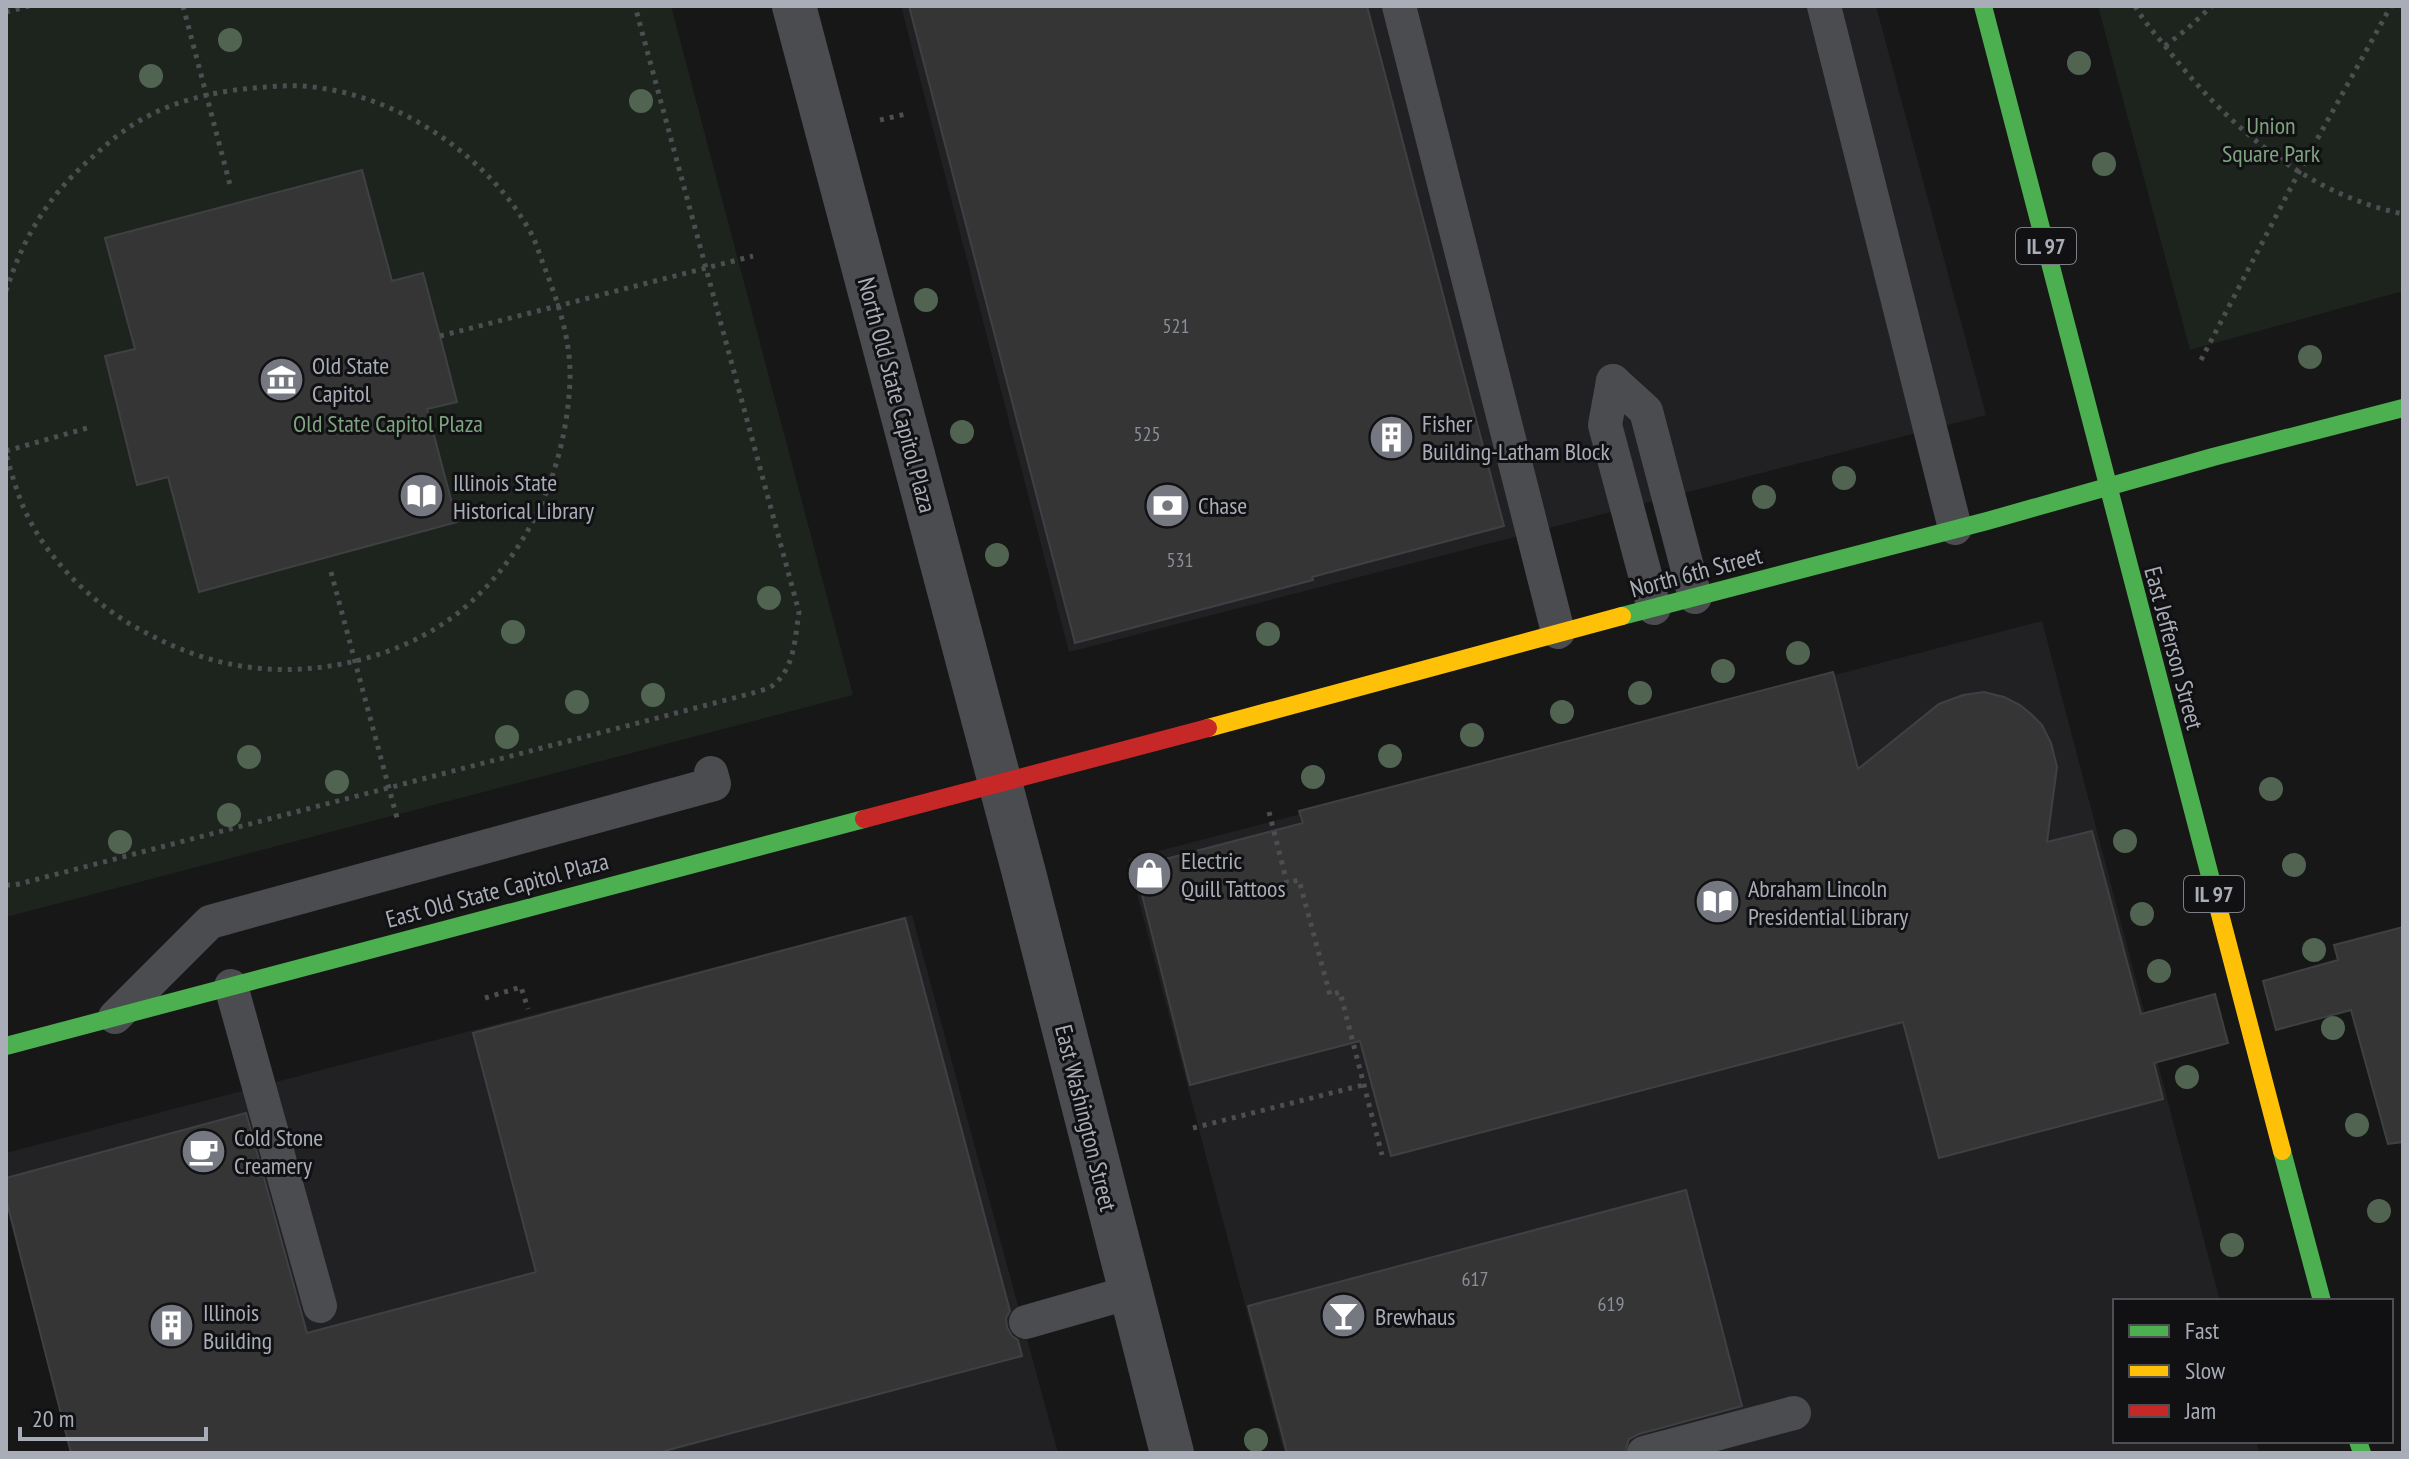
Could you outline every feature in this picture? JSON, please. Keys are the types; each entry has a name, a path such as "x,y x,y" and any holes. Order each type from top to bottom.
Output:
{"main road":[{"name":"East Jefferson Street","path":"1983,6 2321,1299"},
{"name":"North 6th Street","path":"1001,783 2403,408"},
{"name":"East Old State Capitol Plaza","path":"6,1046 1001,783"}],"street":[{"name":"North Old State Capitol Plaza","path":"794,6 1001,783"},
{"name":"East Washington Street","path":"1001,783 1172,1453"}],"lane":[{"path":"1399,6 1558,632"},
{"path":"1824,6 1955,528"},
{"path":"1654,608 1605,425 1613,381 1646,411 1695,597"},
{"path":"115,1017 210,922 714,784 711,773"},
{"path":"231,986 320,1306"},
{"path":"1026,1322 1131,1292"},
{"path":"1644,1453 1794,1413"}],"path":[{"path":"6,12 29,6"},
{"path":"183,6 230,185"},
{"path":"6,885 753,693 772,686 786,670 793,652 799,612 635,6"},
{"path":"2135,6 2145,24 2191,79 2217,106 2276,156 2299,172 2349,196 2403,214"},
{"path":"2165,46 2212,6"},
{"path":"2201,360 2299,172 2391,6"},
{"path":"6,291 28,235 50,199 115,137 150,115 207,96 232,90 286,85 322,88 394,108 435,132 469,158 504,195 532,235 560,306 570,374 568,410 562,445 549,488 533,523 516,551 472,601 446,621 389,650 354,660 294,669 231,665 153,638 100,602 57,562 29,519 6,453 91,427"},
{"path":"874,122 906,114"},
{"path":"440,336 753,256"},
{"path":"331,572 399,825"},
{"path":"1269,812 1287,883 1299,880 1330,995 1340,992 1382,1155"},
{"path":"485,998 521,987 528,1009"},
{"path":"1193,1128 1363,1085"}],"shaded area":[{"path":"901,6 1876,6 1986,415 1069,652"},
{"path":"2042,621 2219,1299 2113,1299 2113,1443 2256,1443 2259,1453 1284,1453 1128,859"},
{"path":"912,915 1058,1453 72,1453 6,1198 6,1153"}],"green space":[{"name":"Old State Capitol Plaza","path":"6,6 671,6 853,695 6,917"},
{"name":"Union Square Park","path":"2098,6 2403,6 2403,291 2190,350"}],"building":[{"path":"909,6 1367,6 1504,526 1075,643"},
{"name":"Old State Capitol","path":"362,170 392,281 423,273 457,402 427,409 457,522 199,592 168,477 137,485 105,356 135,349 105,238"},
{"name":"Abraham Lincoln Presidential Library","path":"1833,672 1858,769 1939,704 1963,695 1984,692 2004,697 2031,714 2042,725 2051,743 2057,767 2047,842 2092,831 2141,1014 2215,994 2228,1043 2154,1063 2163,1099 1939,1158 1903,1022 1391,1156 1360,1041 1190,1085 1135,867 1303,823 1299,811"},
{"path":"905,918 1010,1311 1006,1318 1007,1327 1018,1340 1022,1356 657,1453 71,1453 6,1199 6,1178 246,1113 307,1333 536,1272 473,1033"},
{"path":"2403,927 2403,1142 2388,1144 2351,1010 2276,1030 2263,981 2338,960 2334,945"},
{"path":"1686,1190 1742,1406 1639,1434 1629,1439 1625,1453 1287,1453 1248,1306"}],"traffic: fast":[{"path":"1983,6 2215,895"},
{"path":"1622,616 2403,408"},
{"path":"6,1046 864,819"},
{"path":"2282,1151 2321,1299"},
{"path":"2359,1443 2362,1453"}],"traffic: slow":[{"path":"1208,728 1622,616"},
{"path":"2215,895 2282,1151"}],"traffic: jam":[{"path":"864,819 1208,728"}],"place":[{"name":"Old State Capitol","path":"281,379"},
{"name":"Fisher Building-Latham Block","path":"1391,437"},
{"name":"Illinois State Historical Library","path":"422,496"},
{"name":"Chase","path":"1167,505"},
{"name":"Electric Quill Tattoos","path":"1150,874"},
{"name":"Abraham Lincoln Presidential Library","path":"1717,902"},
{"name":"Cold Stone Creamery","path":"203,1151"},
{"name":"Brewhaus","path":"1344,1316"},
{"name":"Illinois Building","path":"172,1326"}]}
